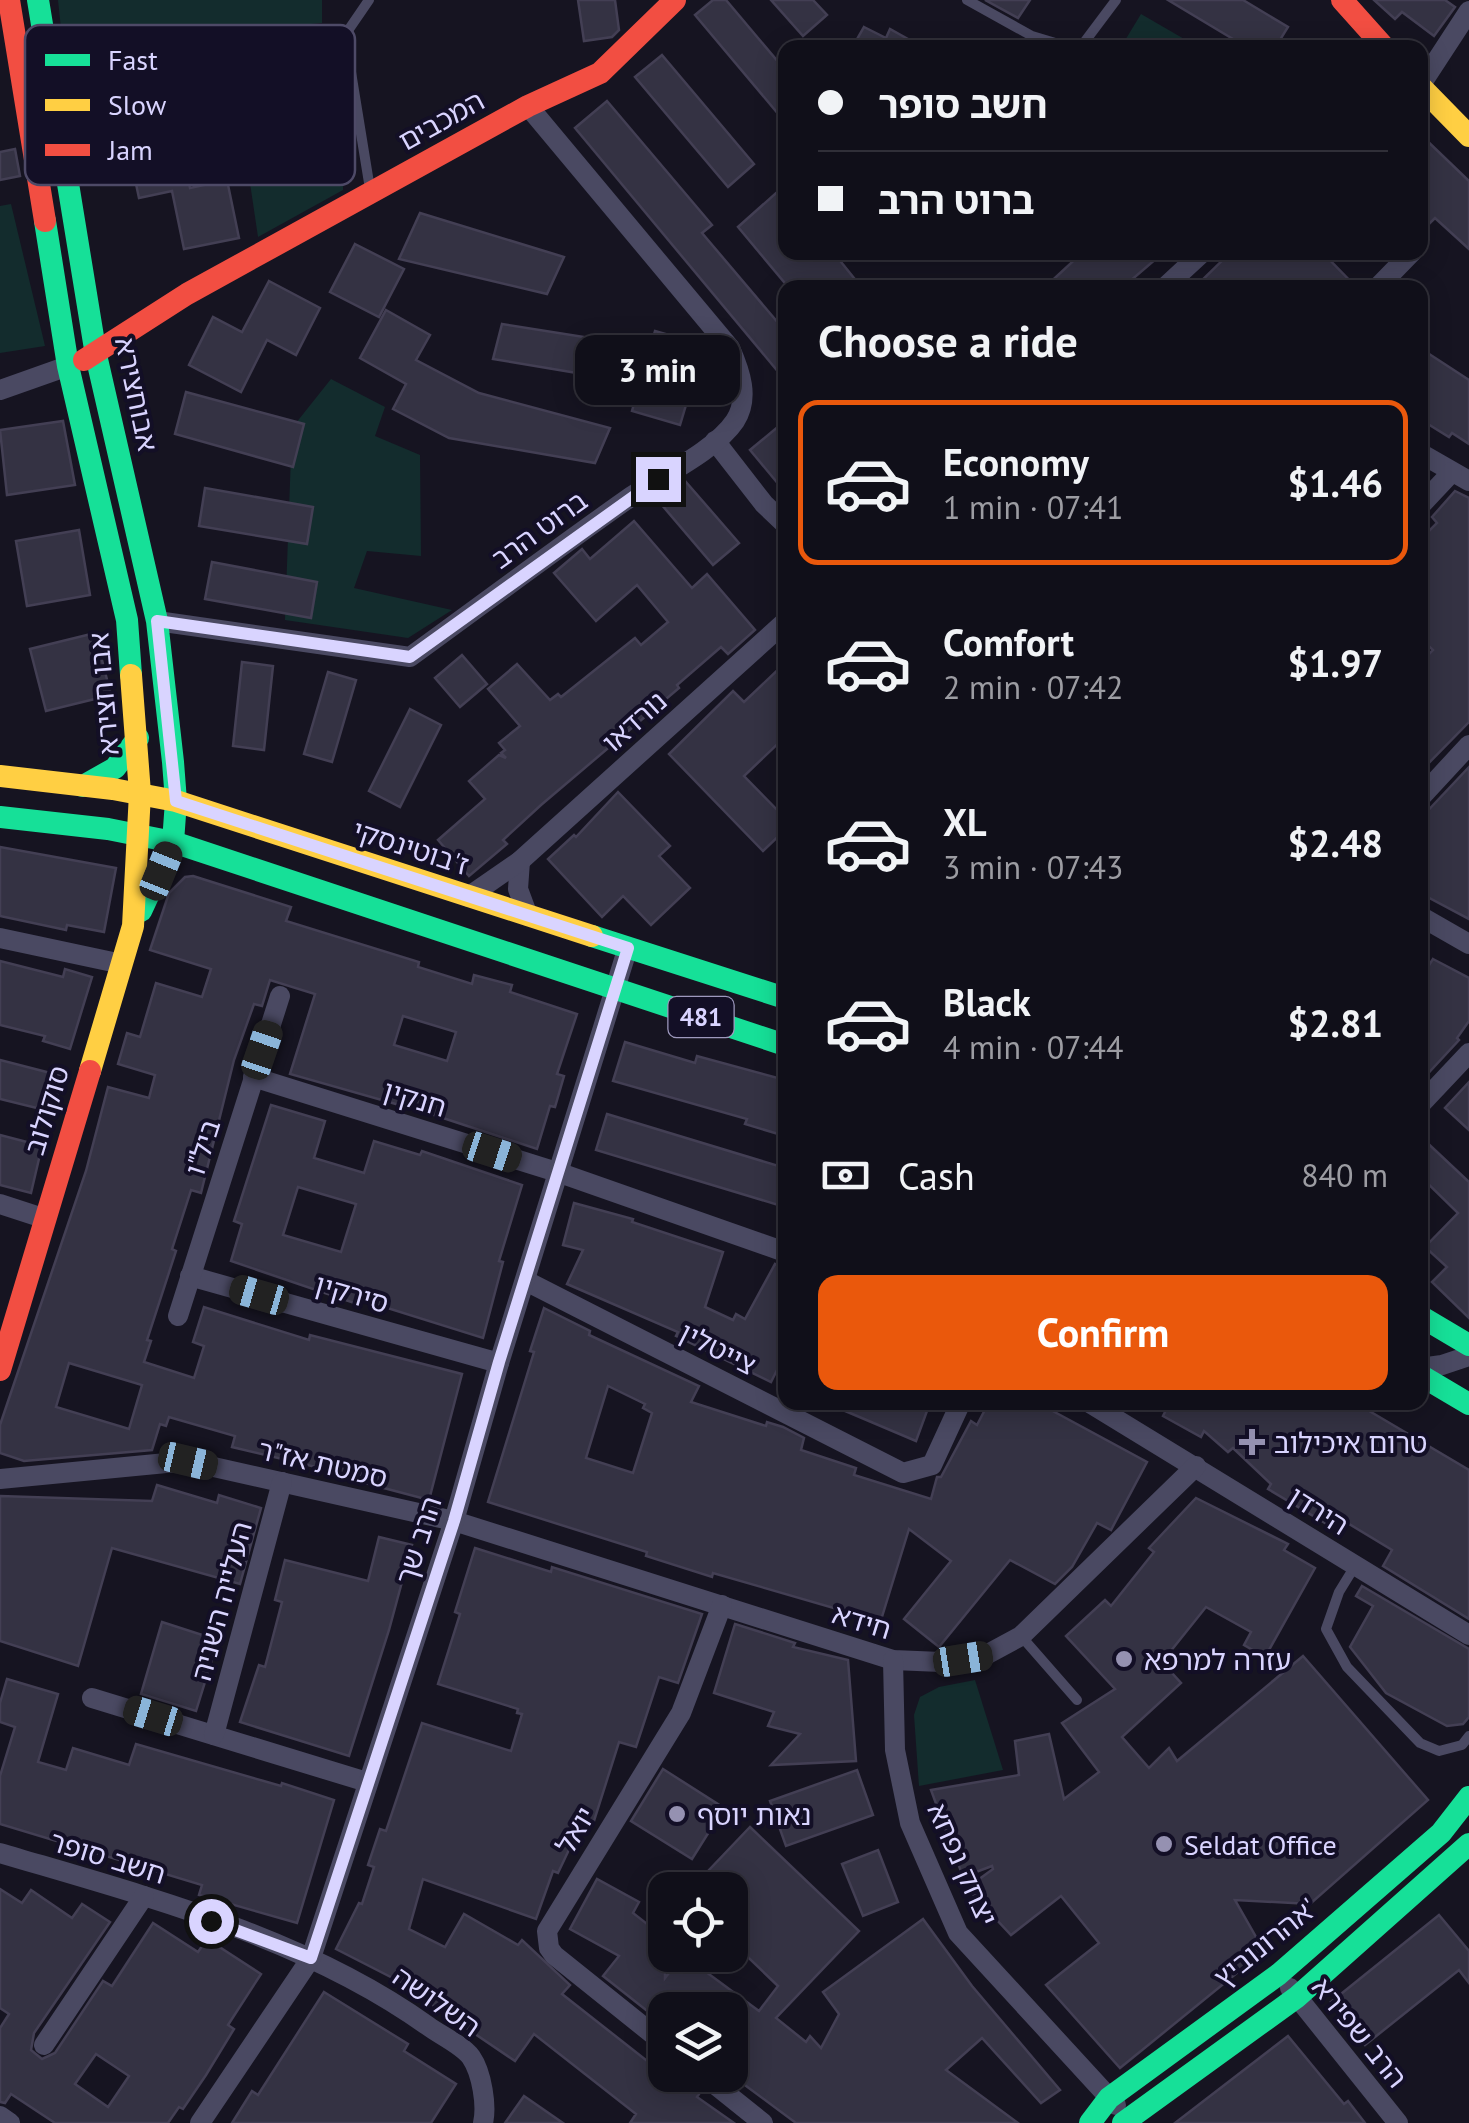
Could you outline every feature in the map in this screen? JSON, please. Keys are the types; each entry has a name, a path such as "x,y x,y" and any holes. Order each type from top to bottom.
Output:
{"street":[{"name":"אבו חצירא","path":"9,0 25,99"},
{"name":"אבוחצירא","path":"38,0 42,25"},
{"name":"המכבים","path":"68,366 96,356 186,294 528,106 600,73 675,0"},
{"path":"1342,0 1378,40"},
{"path":"1428,74 1469,11"},
{"path":"1428,94 1469,136"},
{"name":"ברוט הרב","path":"157,621 410,657 629,498 715,441 735,421 744,398 740,369 730,348 528,106"},
{"name":"אבו חצירא","path":"39,185 68,366 127,620 140,793"},
{"name":"אבוחצירא","path":"68,185 96,356 157,621 176,801"},
{"path":"1173,280 1194,260"},
{"path":"1385,280 1404,260"},
{"path":"0,390 68,366"},
{"path":"715,441 778,517"},
{"path":"1428,458 1460,477 1428,500"},
{"name":"נורדאו","path":"468,897 520,861 778,628"},
{"path":"83,786 112,772 126,759 138,738"},
{"path":"1428,789 1469,745"},
{"name":"481","path":"0,776 176,801"},
{"name":"סוקולוב","path":"133,926 140,793"},
{"path":"173,842 176,801"},
{"name":"ז'בוטינסקי","path":"176,801 628,948"},
{"name":"481","path":"0,817 139,834 173,842 778,1042"},
{"name":"סוקולוב","path":"0,1370 133,926 173,842"},
{"path":"520,861 518,890 528,916"},
{"path":"1428,921 1469,944"},
{"path":"0,938 122,964"},
{"name":"481","path":"628,948 778,996"},
{"name":"הרב שך","path":"200,2123 311,1958 454,1521 499,1362 628,948"},
{"name":"ביל\"ו","path":"178,1316 280,996"},
{"path":"1428,1097 1469,1053"},
{"name":"חנקין","path":"254,1076 560,1173"},
{"path":"560,1173 778,1250"},
{"path":"0,1204 44,1218"},
{"name":"סירקין","path":"190,1276 499,1362"},
{"name":"צייטלין","path":"526,1281 778,1409"},
{"path":"1428,1321 1469,1345"},
{"path":"1428,1369 1469,1356"},
{"path":"1428,1376 1469,1404"},
{"name":"צייטלין","path":"781,1410 903,1472 932,1465 957,1410"},
{"name":"הירדן","path":"1102,1410 1469,1635"},
{"name":"סמטת אז\"ר","path":"0,1478 188,1461 454,1521"},
{"name":"חידא","path":"454,1521 893,1660 941,1662 984,1656 1021,1636 1196,1466"},
{"name":"העלייה השניה","path":"214,1735 282,1482"},
{"name":"יואל","path":"648,2030 554,1955 547,1931 681,1713 722,1605"},
{"name":"יצחק נפחא","path":"893,1660 895,1750 910,1823 958,1933 1126,2120"},
{"path":"92,1698 366,1782"},
{"name":"אהרונוביץ'","path":"1090,2123 1109,2098 1279,1974 1440,1833 1469,1797"},
{"path":"1126,2120 1296,1997 1469,1844"},
{"name":"חשב סופר","path":"0,1853 144,1896 311,1958"},
{"path":"44,2046 144,1896"},
{"name":"השלושה","path":"311,1958 386,1996 471,2057 487,2105 483,2123"},
{"name":"הרב שפירא","path":"1279,1974 1398,2123"},
{"path":"724,2092 762,2123"},
{"path":"0,2116 10,2123"}],"lane":[{"path":"352,25 369,0"},
{"path":"967,0 1045,40"},
{"path":"1086,40 1116,0"},
{"path":"355,98 370,193"},
{"path":"1355,1565 1339,1592 1326,1629 1347,1667 1420,1742 1438,1751 1462,1746 1469,1736"},
{"path":"1021,1636 1077,1700"}],"green space":[{"path":"58,0 322,0 322,23 301,25 61,25"},
{"path":"1141,14 1186,40 1125,40"},
{"path":"250,185 343,185 343,190 258,237"},
{"path":"11,204 45,346 0,353 0,206"},
{"path":"331,379 385,407 375,436 420,455 421,556 367,551 354,588 452,610 408,638 285,620 292,428"},
{"path":"975,1680 1003,1770 919,1786 914,1715 920,1697 939,1687"}],"building":[{"path":"578,0 615,0 619,30 612,37 584,41"},
{"path":"713,0 726,0 778,62 778,114 695,15"},
{"path":"771,0 813,0 827,15 803,36"},
{"path":"985,0 1030,0 1018,18"},
{"path":"1168,0 1243,0 1288,27 1280,40 1235,40"},
{"path":"1374,0 1445,0 1455,7 1434,36 1402,12 1395,19"},
{"path":"864,27 886,38 890,29 910,40 857,40"},
{"path":"662,55 754,164 728,187 635,77"},
{"path":"607,101 712,225 702,233 778,323 778,372 575,128"},
{"path":"1428,142 1469,181 1469,249 1435,218 1430,223"},
{"path":"15,149 20,176 0,180 0,152"},
{"path":"136,185 228,185 239,238 184,249 172,191 139,198"},
{"path":"778,191 778,260 839,260 856,280 782,280 738,227"},
{"path":"420,213 564,257 547,294 399,259"},
{"path":"355,244 404,269 379,317 330,292"},
{"path":"1074,260 1155,260 1131,280 1053,280"},
{"path":"1223,260 1330,260 1349,280 1202,280"},
{"path":"269,281 320,308 296,355 267,340 241,392 189,365 213,317 242,332"},
{"path":"386,310 430,335 416,360 479,393 610,428 595,463 449,438 393,409 406,384 360,358"},
{"path":"502,324 628,344 613,379 493,359"},
{"path":"655,331 704,345 680,425 632,411"},
{"path":"1428,353 1469,380 1469,444 1452,433 1449,437 1428,424"},
{"path":"186,392 304,424 293,467 175,434"},
{"path":"63,421 75,485 7,495 0,430"},
{"path":"778,427 778,484 750,450"},
{"path":"686,482 739,543 713,565 661,504"},
{"path":"205,488 313,507 307,544 199,526"},
{"path":"1455,491 1469,498 1469,722 1428,764 1428,655 1433,650 1428,645 1428,532 1437,523 1432,517"},
{"path":"634,521 692,588 707,574 755,630 728,654 721,647 677,685 679,688 541,805 503,840 507,844 469,876 438,840 485,799 469,781 499,755 506,758 499,743 520,726 488,689 517,664 550,700 558,694 561,697 635,638 641,645 668,622 637,585 596,621 554,573 582,549 590,559"},
{"path":"79,530 90,595 27,606 16,541"},
{"path":"212,562 317,582 311,618 205,599"},
{"path":"95,633 111,695 46,711 30,649"},
{"path":"462,655 487,684 460,707 435,678"},
{"path":"242,662 273,666 264,750 233,746"},
{"path":"778,670 778,744 744,776 778,811 778,837 763,851 669,754 733,691 744,702"},
{"path":"328,672 356,680 332,762 304,754"},
{"path":"410,709 441,725 400,807 369,791"},
{"path":"1469,767 1469,919 1428,897 1428,811"},
{"path":"618,792 670,846 659,856 690,888 651,925 623,896 602,917 548,859 576,837"},
{"path":"0,847 116,868 104,932 67,925 66,930 0,916"},
{"path":"193,876 291,907 286,921 419,962 418,967 472,984 474,975 512,985 510,992 577,1014 557,1074 564,1076 555,1107 550,1106 537,1149 290,1074 315,994 270,980 262,1006 254,1004 234,1060 201,1193 191,1190 172,1249 176,1251 147,1340 151,1341 144,1362 194,1378 204,1346 193,1342 204,1307 309,1340 310,1335 462,1374 429,1500 365,1483 366,1479 232,1447 235,1436 169,1417 166,1426 160,1424 152,1450 24,1461 0,1453 0,1425 86,1171 108,1087 149,1098 155,1075 118,1064 127,1033 140,1037 156,983 202,997 211,969 150,950 169,893 185,877","holes":["403,1016 456,1032 447,1061 394,1045","69,1363 142,1385 129,1429 56,1407"]},
{"path":"1433,959 1469,978 1469,1021 1459,1040 1428,1073 1428,967"},
{"path":"0,961 63,977 65,969 92,977 70,1049 43,1041 45,1036 0,1025"},
{"path":"625,1042 695,1063 697,1056 778,1078 778,1134 745,1124 747,1119 613,1081"},
{"path":"0,1060 62,1076 53,1112 0,1099"},
{"path":"1469,1082 1469,1130 1445,1108"},
{"path":"271,1105 325,1121 314,1158 364,1173 374,1141 420,1155 422,1151 522,1185 499,1261 503,1262 483,1338 362,1300 360,1305 231,1261 242,1224 234,1221","holes":["298,1187 356,1204 341,1252 283,1235"]},
{"path":"607,1114 778,1166 778,1205 596,1150"},
{"path":"0,1135 42,1146 31,1193 0,1185"},
{"path":"1428,1144 1469,1182 1469,1318 1432,1282 1447,1267 1428,1250 1428,1244 1458,1213 1428,1184"},
{"path":"574,1203 633,1219 632,1222 723,1252 705,1307 733,1320 736,1314 745,1319 775,1264 778,1266 778,1368 771,1382 676,1336 678,1332 567,1284 583,1250 563,1245"},
{"path":"544,1308 590,1331 589,1335 699,1386 691,1402 766,1426 767,1422 783,1427 804,1438 801,1450 856,1468 854,1475 931,1499 937,1477 941,1477 971,1421 977,1425 985,1410 1051,1410 1147,1462 1111,1530 1097,1523 1072,1567 1055,1584 1010,1560 939,1647 904,1619 951,1561 909,1529 881,1620 875,1620 713,1573 712,1577 646,1556 647,1552 488,1502 534,1352 530,1351","holes":["608,1386 645,1404 643,1408 652,1413 633,1473 586,1458"]},
{"path":"843,1410 927,1411 916,1441"},
{"path":"1166,1410 1368,1410 1469,1470 1469,1619 1383,1566 1392,1550 1331,1513 1325,1523 1268,1489 1271,1484 1233,1448 1228,1452 1204,1431 1201,1437 1163,1416"},
{"path":"157,1485 217,1503 219,1495 261,1508 240,1584 112,1548 78,1666 0,1641 0,1496 152,1501"},
{"name":"Seldat Office","path":"1196,1498 1288,1544 1284,1550 1315,1568 1265,1657 1244,1645 1251,1632 1206,1607 1162,1662 1181,1683 1122,1737 1149,1768 1169,1748 1177,1761 1303,1656 1428,1800 1310,1904 1235,1900 1264,1951 1120,2068 1046,1985 1099,1943 1061,1896 1011,1935 967,1888 992,1866 963,1877 931,1790 1019,1775 1015,1741 1049,1734 1064,1799 1099,1772 1062,1723 1115,1689 1066,1636 1105,1600 1111,1606 1154,1552 1149,1548"},
{"path":"379,1537 412,1545 349,1756 240,1722 259,1665 265,1667 282,1602 275,1600 285,1560 368,1581"},
{"path":"475,1548 551,1572 552,1567 702,1614 678,1683 659,1677 636,1747 619,1742 594,1821 584,1818 558,1873 553,1871 536,1919 423,1879 409,1929 445,1947 464,1914 518,1945 522,1940 570,1985 562,1994 648,2062 648,2092 696,2092 697,2097 734,2123 630,2123 636,2114 534,2034 515,2061 416,1994 418,1991 336,1949 359,1903 362,1904 374,1867 368,1865 380,1829 386,1831 422,1723 511,1751 522,1714 517,1713 518,1709 438,1684 460,1614 455,1612"},
{"path":"1362,1586 1469,1649 1469,1717 1463,1724 1447,1726 1386,1693 1350,1647 1373,1606 1356,1596"},
{"path":"162,1622 218,1640 196,1711 141,1694"},
{"path":"735,1624 795,1643 793,1647 848,1660 856,1761 771,1765 800,1734 768,1726 774,1712 714,1693"},
{"path":"7,1679 58,1694 38,1762 66,1770 73,1748 129,1765 136,1744 334,1800 297,1923 199,1895 202,1885 0,1824 0,1776 15,1727 0,1722 0,1703"},
{"name":"נאות יוסף","path":"663,1769 724,1808 692,1859 631,1821"},
{"path":"857,1770 873,1815 786,1846 770,1801"},
{"path":"750,1827 859,1931 776,2018 806,2042 810,2036 821,2048 839,2014 823,1992 923,1919 972,1986 1060,2090 1041,2103 982,2038 946,2070 1018,2123 796,2123 748,2087 748,2003 759,2011 778,1986 748,1957 748,1872 707,1872"},
{"path":"878,1850 898,1902 863,1916 842,1864"},
{"path":"597,1879 639,1902 633,1913 648,1925 648,1972 665,1972 665,1978 670,1972 706,1972 733,1992 648,1992 648,2012 603,1976 619,1956 570,1929"},
{"path":"0,1889 22,1903 31,1890 72,1918 82,1904 110,1922 34,2033 31,2050 42,2059 55,2053 103,1981 112,1986 153,1923 198,1952 207,1939 261,1974 228,2025 234,2029 206,2075 183,2109 179,2107 168,2123 55,2123 11,2094 5,2103 0,2102 0,2028 9,2014 0,2008","holes":["96,2054 129,2076 108,2107 75,2084"]},
{"path":"1439,1915 1469,1951 1469,1983 1459,1970 1365,2045 1331,2002"},
{"path":"324,1992 408,2044 404,2051 456,2084 431,2123 232,2123 252,2091 258,2095"},
{"path":"1288,2036 1344,2104 1348,2101 1365,2123 1175,2123"},
{"path":"524,2096 563,2123 505,2123"}],"traffic: fast":[{"path":"38,0 42,25"},
{"path":"68,185 96,355 157,621 173,762 173,842 141,911"},
{"path":"45,221 68,366 127,620 131,675"},
{"path":"83,786 115,768 138,738"},
{"path":"0,817 108,829 173,842 778,1043"},
{"path":"592,936 778,996"},
{"path":"1428,1321 1469,1345"},
{"path":"1428,1380 1469,1404"},
{"path":"1090,2123 1109,2098 1279,1974 1441,1833 1469,1797"},
{"path":"1123,2123 1297,1997 1469,1844"}],"traffic: slow":[{"path":"1428,94 1469,136"},
{"path":"90,1071 133,926 140,793 131,675"},
{"path":"0,776 113,789 176,801 592,936"}],"traffic: jam":[{"path":"9,0 25,98"},
{"path":"84,360 187,294 528,106 600,73 675,0"},
{"path":"1342,0 1378,40"},
{"path":"39,185 45,221"},
{"path":"0,1370 90,1071"}],"place":[{"name":"טרום איכילוב","path":"1252,1442"},
{"name":"עזרה למרפא","path":"1124,1659"},
{"name":"נאות יוסף","path":"677,1814"},
{"name":"Seldat Office","path":"1164,1844"}],"route":[{"path":"211,1921 311,1958 454,1521 499,1362 628,948 176,801 157,621 410,657 658,479"}]}
